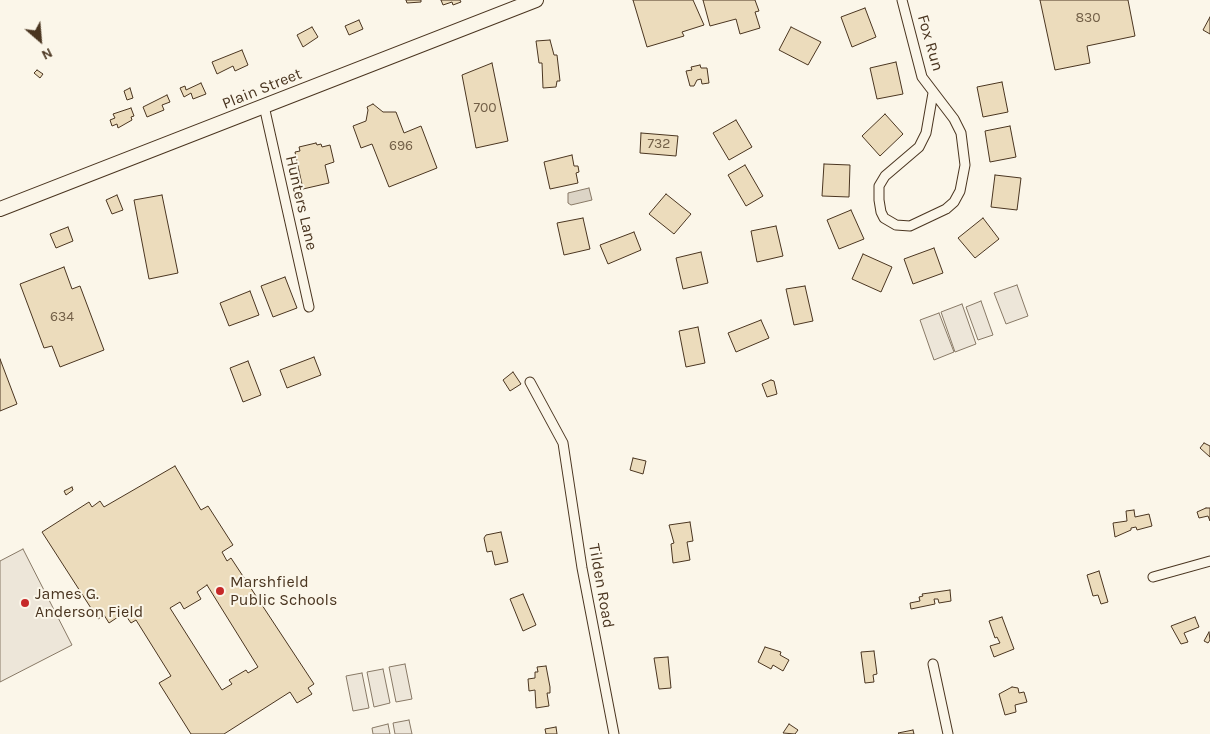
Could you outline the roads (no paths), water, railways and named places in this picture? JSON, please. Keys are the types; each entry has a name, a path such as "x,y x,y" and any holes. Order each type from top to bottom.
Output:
{"main road":[{"name":"Plain Street","path":"0,209 536,0"}],"street":[{"name":"Fox Run","path":"902,0 919,70 925,84 933,93 954,118 964,149 963,178 957,197 946,209 918,223 902,227 889,222 881,212 879,186 885,176 919,148 926,133 933,93"},
{"name":"Hunters Lane","path":"264,106 309,307"},
{"name":"Tilden Road","path":"530,382 563,443 582,568 614,734"},
{"path":"1152,577 1210,562"},
{"path":"933,664 948,734"}],"place":[{"name":"Marshfield Public Schools","path":"220,591"},
{"name":"James G. Anderson Field","path":"25,603"}]}
